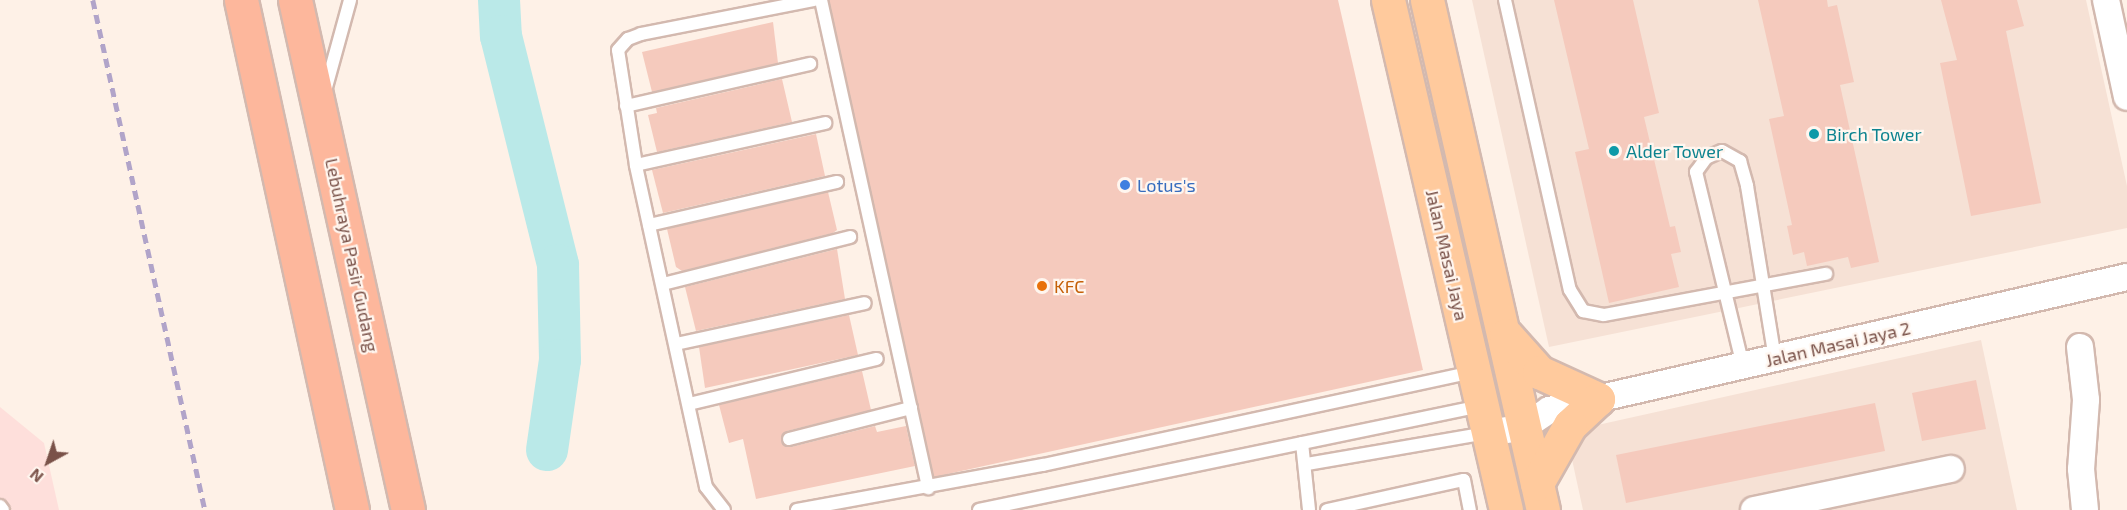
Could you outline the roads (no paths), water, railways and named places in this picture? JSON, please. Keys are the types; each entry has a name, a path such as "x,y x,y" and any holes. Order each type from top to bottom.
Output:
{"highway":[{"path":"242,0 352,510"},
{"name":"Lebuhraya Pasir Gudang","path":"295,0 408,510"}],"main road":[{"name":"Jalan Masai Jaya","path":"1388,0 1506,510"},
{"name":"Jalan Masai Jaya","path":"1427,0 1502,331 1530,412 1540,497"},
{"path":"1502,331 1539,372 1598,399 1559,439 1540,497"}],"street":[{"path":"2106,0 2127,97"},
{"name":"Jalan Masai Jaya 2","path":"1485,419 1598,399 2127,278"},
{"path":"2080,347 2086,400 2081,469 2085,510"},
{"path":"1754,510 1951,469"}],"lane":[{"path":"320,110 350,0"},
{"path":"724,510 706,487 636,165 618,50 628,39 814,0"},
{"path":"821,0 821,62 887,356 911,408 928,488"},
{"path":"1505,0 1570,290 1582,311 1604,315 1761,288 1826,273"},
{"path":"626,106 821,62"},
{"path":"636,165 835,121"},
{"path":"1743,366 1696,172 1706,158 1722,151 1740,161 1775,358"},
{"path":"649,225 848,179"},
{"path":"663,284 860,235"},
{"path":"676,344 875,301"},
{"path":"689,404 887,356"},
{"path":"797,510 928,488 1474,372"},
{"path":"789,439 911,408"},
{"path":"979,510 1302,443 1485,419"},
{"path":"1307,464 1485,419"},
{"path":"1302,443 1307,464 1309,510"},
{"path":"1327,510 1464,480 1470,510"},
{"path":"0,506 3,510"}],"waterway":[{"path":"499,0 501,36 558,265 560,360 547,450"}],"railway":[{"path":"93,0 205,510"}],"place":[{"name":"Birch Tower","path":"1814,134"},
{"name":"Alder Tower","path":"1614,151"},
{"name":"Lotus's","path":"1125,185"},
{"name":"KFC","path":"1042,286"}]}
